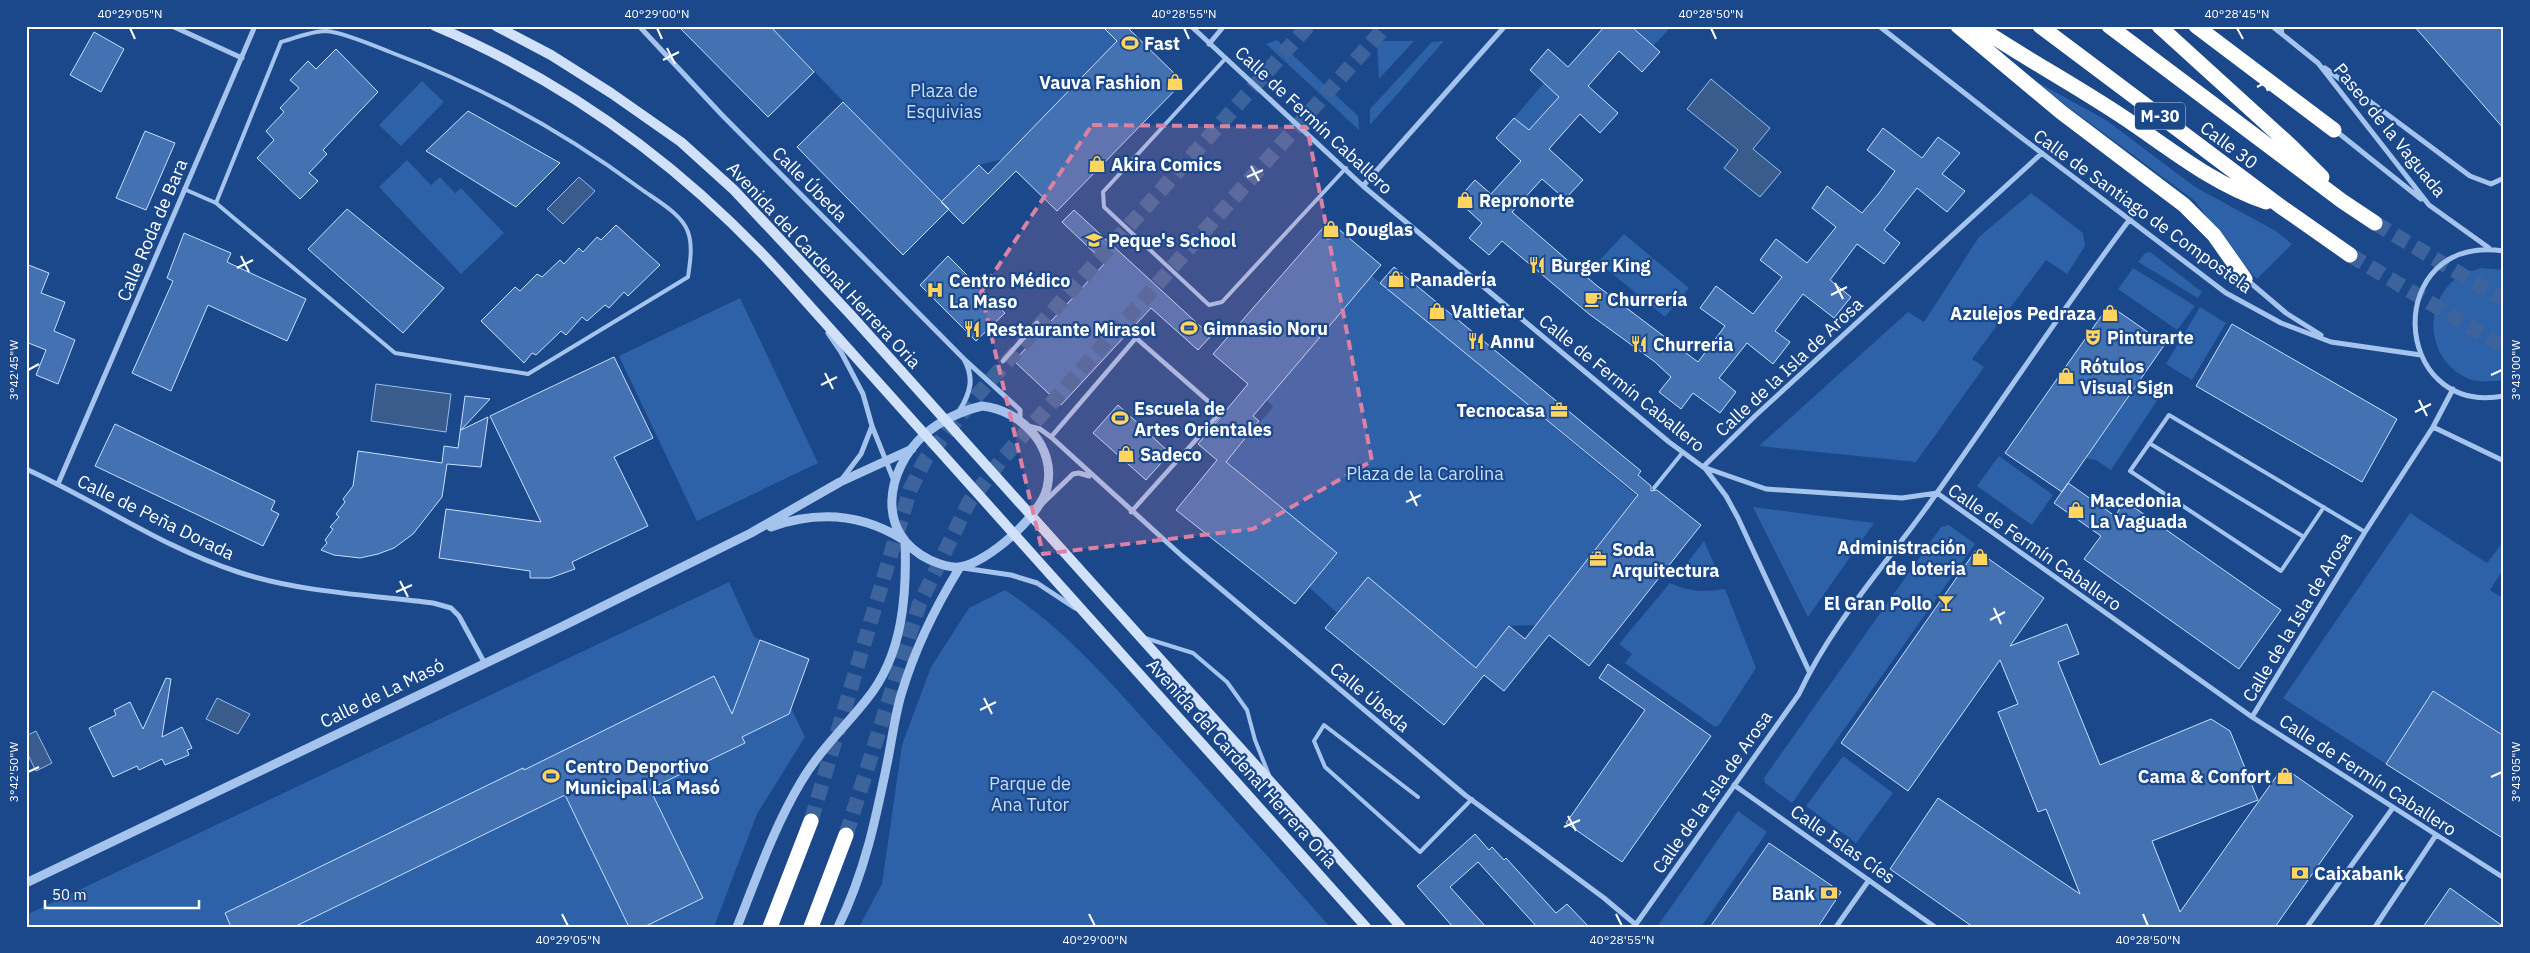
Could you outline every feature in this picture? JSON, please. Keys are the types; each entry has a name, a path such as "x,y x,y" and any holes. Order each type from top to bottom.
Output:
{"highway":[{"path":"1958,26 2061,112 2184,205 2214,235 2245,279"},
{"path":"1977,26 2126,119 2185,162 2250,196 2280,206"},
{"name":"Calle 30","path":"2040,26 2280,206 2350,255"},
{"name":"Calle 30","path":"2109,26 2342,201 2375,222"},
{"path":"2159,26 2291,146 2316,170 2342,201"},
{"path":"2196,26 2334,130"},
{"path":"770,927 811,821"},
{"path":"810,927 846,835"}],"main road":[{"name":"Avenida del Cardenal Herrera Oria","path":"435,26 518,66 657,156 757,248 1094,621 1366,927"},
{"name":"Avenida del Cardenal Herrera Oria","path":"496,26 551,55 611,93 681,142 709,166 761,217 1401,927"}],"street":[{"path":"172,26 242,58"},
{"name":"Calle Roda de Bara","path":"58,484 255,26"},
{"name":"Calle Úbeda","path":"639,26 722,115 964,359 1020,410 1024,423 1040,429 1051,437 1131,512 1472,799 1604,898 1634,926"},
{"name":"Calle de Fermín Caballero","path":"1190,26 1364,186 1683,452 1704,467 1766,489 1902,498 1937,493 2252,717 2504,878"},
{"path":"1209,44 1224,26"},
{"path":"1364,186 1505,26"},
{"name":"Calle de Santiago de Compostela","path":"1879,26 2226,293 2281,323 2331,342 2420,355"},
{"name":"Paseo de la Vaguada","path":"2272,26 2318,63 2429,205 2489,248"},
{"path":"2318,63 2470,176 2491,184 2504,178"},
{"path":"2334,130 2429,205"},
{"name":"Calle de la Isla de Arosa","path":"1704,467 1755,416 2042,153"},
{"name":"Calle de la Isla de Arosa","path":"1634,926 1798,694 1809,671 2130,219"},
{"path":"2504,251 2489,248 2467,251 2448,260 2428,280 2420,292 2414,313 2414,334 2420,355 2429,369 2453,389 2472,396 2492,398 2504,396"},
{"path":"2245,279 2255,290 2286,314 2331,342"},
{"name":"Avenida del Cardenal Herrera Oria","path":"809,306 841,352 863,394 872,426 894,481"},
{"path":"1002,361 1037,323"},
{"path":"1051,437 1136,338 1217,409 1220,412 1131,512"},
{"name":"Calle Úbeda","path":"959,412 971,385 971,371 964,359"},
{"name":"Calle de la Isla de Arosa","path":"2252,717 2365,532 2432,427 2453,389"},
{"name":"Avenida del Cardenal Herrera Oria","path":"1024,423 994,407 982,406 959,412 925,434 912,449 894,481 891,493 892,514 895,524 905,541 920,556 936,563 1011,575 1037,583 1094,621"},
{"path":"838,927 855,892 875,822 901,696 918,645 934,609 960,567 988,553 1014,533 1039,507 1047,488 1048,476 1044,452 1024,423"},
{"name":"Calle de La Masó","path":"840,482 861,454 872,426"},
{"path":"2432,427 2504,461"},
{"name":"Calle de La Masó","path":"26,883 751,533 840,482 912,449"},
{"path":"1704,467 1726,496 1738,518 1809,671"},
{"name":"Calle de Peña Dorada","path":"26,469 202,559 238,572 285,584 433,603 451,608 459,616 484,662"},
{"name":"Calle Úbeda","path":"1039,507 1073,474 1086,474 1096,480"},
{"name":"Calle de La Masó","path":"751,533 789,520 831,515 873,524 888,530 905,541"},
{"path":"737,927 781,816 802,779 825,747 868,698 884,673 905,603 905,541"},
{"name":"Calle Islas Cíes","path":"1734,784 1935,927"},
{"path":"2307,927 2392,808"},
{"path":"2375,927 2436,835"},
{"path":"1836,927 1870,880"}],"lane":[{"path":"2282,26 2282,34"},
{"path":"184,189 216,203 396,353 528,374 688,277 692,257 688,232 676,216 602,161 540,122 478,89 419,63 372,45 325,31 281,42 216,203"},
{"path":"1226,58 1103,192 1104,207 1209,305 1222,302 1346,168"},
{"name":"Calle de la Isla de Arosa","path":"2324,506 2281,571 2130,471 2169,415 2324,506 2365,532"},
{"path":"2149,443 2304,537"},
{"path":"1654,488 1683,452"},
{"name":"Avenida del Cardenal Herrera Oria","path":"1140,636 1192,654 1215,670 1227,682 1247,710 1264,765 1276,788"},
{"path":"1418,797 1324,725 1314,741 1325,767 1420,852 1472,799"}],"highlighted area":[{"path":"1092,125 1307,127 1372,461 1253,529 1043,554 981,292"}],"green space":[{"name":"Plaza de Esquivias","path":"770,26 1102,26 1117,41 1003,159 979,165 941,202"},
{"path":"1633,26 1672,26 1653,46"},
{"path":"1277,40 1358,116 1359,130 1266,44"},
{"path":"1377,41 1414,41 1379,79"},
{"path":"1444,41 1370,125 1370,109 1432,42"},
{"path":"2028,77 2106,120 2195,187 2276,231 2292,244 2257,279 2239,260 2195,201"},
{"path":"422,81 444,102 401,146 379,125"},
{"path":"1544,83 1559,97 1529,130 1514,118"},
{"path":"407,160 431,185 440,177 455,193 461,188 504,233 461,274 379,187"},
{"path":"2031,193 2083,233 2085,246 2067,274 2046,260 1972,359 1984,367 1916,462 1759,446 1908,312 1924,322 1979,237"},
{"path":"1624,234 1689,288 1665,317 1598,262"},
{"path":"2150,252 2202,292 2198,298 2138,262 2145,253"},
{"path":"2133,268 2195,306 2177,330 2118,289"},
{"path":"2481,268 2504,270 2504,380 2478,381 2469,379 2456,372 2439,351 2435,338 2433,325 2435,311 2440,298 2448,286 2455,280"},
{"name":"Plaza de la Carolina","path":"1372,276 1637,496 1536,625 1509,626 1476,668 1368,577 1337,613 1309,587 1337,553 1226,462 1273,407 1266,399"},
{"path":"740,298 818,463 697,521 619,356"},
{"path":"2200,307 2226,323 2192,380 2166,364"},
{"path":"2141,380 2166,387 2111,470 2096,460 2085,458"},
{"path":"1999,456 2053,495 2032,525 1977,486"},
{"path":"1753,507 1874,523 1808,617"},
{"path":"2410,513 2487,563 2504,541 2504,568 2490,590 2504,599 2504,736 2433,691 2386,764 2283,698"},
{"path":"1949,525 1975,544 1792,803 1765,783 1764,778 1941,527"},
{"path":"1704,541 1718,573 1703,575 1684,567"},
{"name":"Centro Deportivo Municipal La Masó","path":"729,582 754,637 809,659 791,708 805,737 757,814 714,927 26,927 26,915"},
{"path":"1670,583 1697,590 1725,589 1756,668 1719,725 1715,727 1625,663 1632,654 1619,644"},
{"name":"Parque de Ana Tutor","path":"1005,590 1048,622 1105,677 1330,927 859,927 882,884 902,745 931,667 969,608"},
{"path":"1843,756 1893,793 1856,843 1806,806"},
{"path":"1738,811 1767,832 1701,927 1657,927"}],"shaded area":[{"path":"1711,79 1770,128 1753,149 1781,172 1760,197 1724,168 1738,150 1687,109"},
{"path":"579,177 595,191 563,224 547,209"},
{"path":"376,384 451,394 446,432 371,421"},
{"path":"217,698 250,714 238,734 206,719"},
{"path":"36,731 52,763 36,771 26,751 26,736"}],"building":[{"path":"678,26 770,26 814,72 768,117"},
{"path":"1102,26 1126,26 1183,82 1057,211 1016,171 963,224 941,202 979,165 988,174 1117,41"},
{"path":"1605,26 1631,26 1660,52 1642,72 1619,51 1588,86 1618,113 1600,133 1580,114 1549,149 1583,180 1565,199 1542,179 1512,212 1596,285 1698,362 1725,326 1700,308 1716,286 1753,314 1782,277 1760,260 1776,239 1807,263 1836,227 1812,208 1827,186 1862,213 1879,193 1895,171 1867,150 1883,128 1922,158 1938,137 1960,153 1942,174 1965,191 1947,212 1917,188 1884,230 1900,243 1884,264 1857,244 1830,280 1851,297 1834,318 1803,294 1775,331 1790,342 1773,364 1747,343 1719,378 1736,392 1720,413 1693,393 1681,409 1659,392 1671,377 1655,362 1589,314 1502,241 1489,255 1469,238 1482,223 1457,200 1475,180 1491,194 1521,161 1496,138 1514,118 1529,130 1559,97 1530,70 1548,49 1568,67"},
{"path":"2414,26 2504,26 2504,129 2478,99"},
{"path":"94,32 124,49 101,92 70,75"},
{"path":"336,49 378,92 323,150 327,154 309,173 318,181 300,199 257,158 274,140 266,131 284,112 280,108 299,88 290,80 308,61 316,69"},
{"path":"843,102 949,209 903,255 797,147"},
{"path":"468,111 560,163 516,207 426,151"},
{"path":"145,131 175,143 146,210 116,198"},
{"path":"347,209 444,288 403,333 308,249"},
{"path":"1074,210 1211,336 1198,350 1151,308 1061,405 1014,361 1105,263 1062,222"},
{"path":"1329,221 1381,265 1253,416 1259,421 1226,462 1337,553 1295,604 1176,510 1217,460 1198,444 1248,384 1213,354"},
{"path":"616,225 660,265 628,296 624,292 609,308 605,305 587,321 582,317 566,335 561,331 536,355 532,353 524,363 481,321 515,287 520,291 537,274 542,277 560,260 564,264 579,248 583,252 597,237 601,240"},
{"path":"184,233 231,253 227,262 306,299 287,341 208,305 171,391 132,373 173,281 167,278"},
{"path":"948,256 1005,313 976,341 920,285"},
{"path":"26,264 49,273 41,293 65,302 54,331 75,340 58,384 36,375 46,350 26,342"},
{"path":"1394,267 1641,471 1638,475 1651,486 1651,491 1657,490 1701,525 1589,666 1549,635 1504,691 1484,675 1444,725 1325,628 1368,577 1476,668 1509,626 1525,639 1638,495 1380,283"},
{"path":"2109,305 2165,344 2062,492 2005,453"},
{"path":"2232,324 2397,419 2362,482 2196,386"},
{"path":"614,357 653,438 614,457 648,526 572,562 575,569 550,578 530,578 530,571 439,558 446,509 541,522 490,416"},
{"path":"465,396 490,399 461,430 488,417 481,467 447,464 442,497 413,534 394,548 360,558 334,555 321,550 327,543 325,540 333,529 330,527 339,517 336,514 345,502 343,499 353,486 358,451 442,463 444,446 458,448"},
{"path":"1118,405 1170,453 1146,480 1093,433"},
{"path":"115,424 275,501 271,510 279,514 263,546 95,466"},
{"path":"2068,483 2115,516 2125,501 2281,610 2239,669 2084,559 2101,536 2054,503"},
{"path":"1976,550 2044,598 2010,646 2067,624 2079,654 2058,662 2100,765 2211,719 2230,731 2258,800 2152,841 2180,912 2283,767 2353,816 2275,927 1973,927 1890,869 1938,798 2080,894 2046,809 2038,812 1998,712 2018,704 2000,660 1908,791 1841,743"},
{"path":"760,640 809,659 789,714 742,737 745,743 650,789 703,898 644,927 629,927 565,795 294,927 231,927 225,913 523,768 524,770 714,676 732,714"},
{"path":"1608,664 1711,736 1622,862 1566,823 1645,710 1599,678"},
{"path":"166,678 171,679 162,737 182,727 192,748 187,750 189,755 165,765 162,759 139,770 137,766 113,777 89,728 116,715 114,710 130,702 143,729"},
{"path":"2433,691 2504,736 2504,839 2386,764"},
{"path":"1475,834 1489,850 1492,847 1504,860 1506,858 1556,913 1567,904 1589,927 1537,927 1478,862 1450,887 1486,927 1453,927 1417,886"},
{"path":"1769,843 1841,892 1818,927 1710,927"},
{"path":"2450,888 2504,927 2423,927"}],"tunnel":[{"path":"811,821 910,490 925,460 972,401 1308,26"},
{"path":"846,835 919,605 969,502 1003,458 1386,26"},
{"path":"2375,223 2504,300"},
{"path":"2350,255 2504,347"}],"place":[{"name":"Fast","path":"1130,43"},
{"name":"Vauva Fashion","path":"1175,82"},
{"name":"Akira Comics","path":"1097,164"},
{"name":"Repronorte","path":"1465,200"},
{"name":"Douglas","path":"1331,229"},
{"name":"Peque's School","path":"1094,240"},
{"name":"Burger King","path":"1537,265"},
{"name":"Panadería","path":"1396,279"},
{"name":"Centro Médico La Maso","path":"935,290"},
{"name":"Churrería","path":"1593,299"},
{"name":"Valtietar","path":"1437,311"},
{"name":"Azulejos Pedraza","path":"2110,313"},
{"name":"Gimnasio Noru","path":"1189,328"},
{"name":"Restaurante Mirasol","path":"972,329"},
{"name":"Pinturarte","path":"2093,337"},
{"name":"Annu","path":"1476,341"},
{"name":"Churreria","path":"1639,344"},
{"name":"Rótulos Visual Sign","path":"2066,376"},
{"name":"Tecnocasa","path":"1559,410"},
{"name":"Escuela de Artes Orientales","path":"1120,418"},
{"name":"Sadeco","path":"1126,454"},
{"name":"Macedonia La Vaguada","path":"2076,510"},
{"name":"Administración de loteria","path":"1980,557"},
{"name":"Soda Arquitectura","path":"1598,559"},
{"name":"El Gran Pollo","path":"1946,603"},
{"name":"Centro Deportivo Municipal La Masó","path":"551,776"},
{"name":"Cama & Confort","path":"2285,776"},
{"name":"Caixabank","path":"2300,873"},
{"name":"Bank","path":"1829,893"}]}
